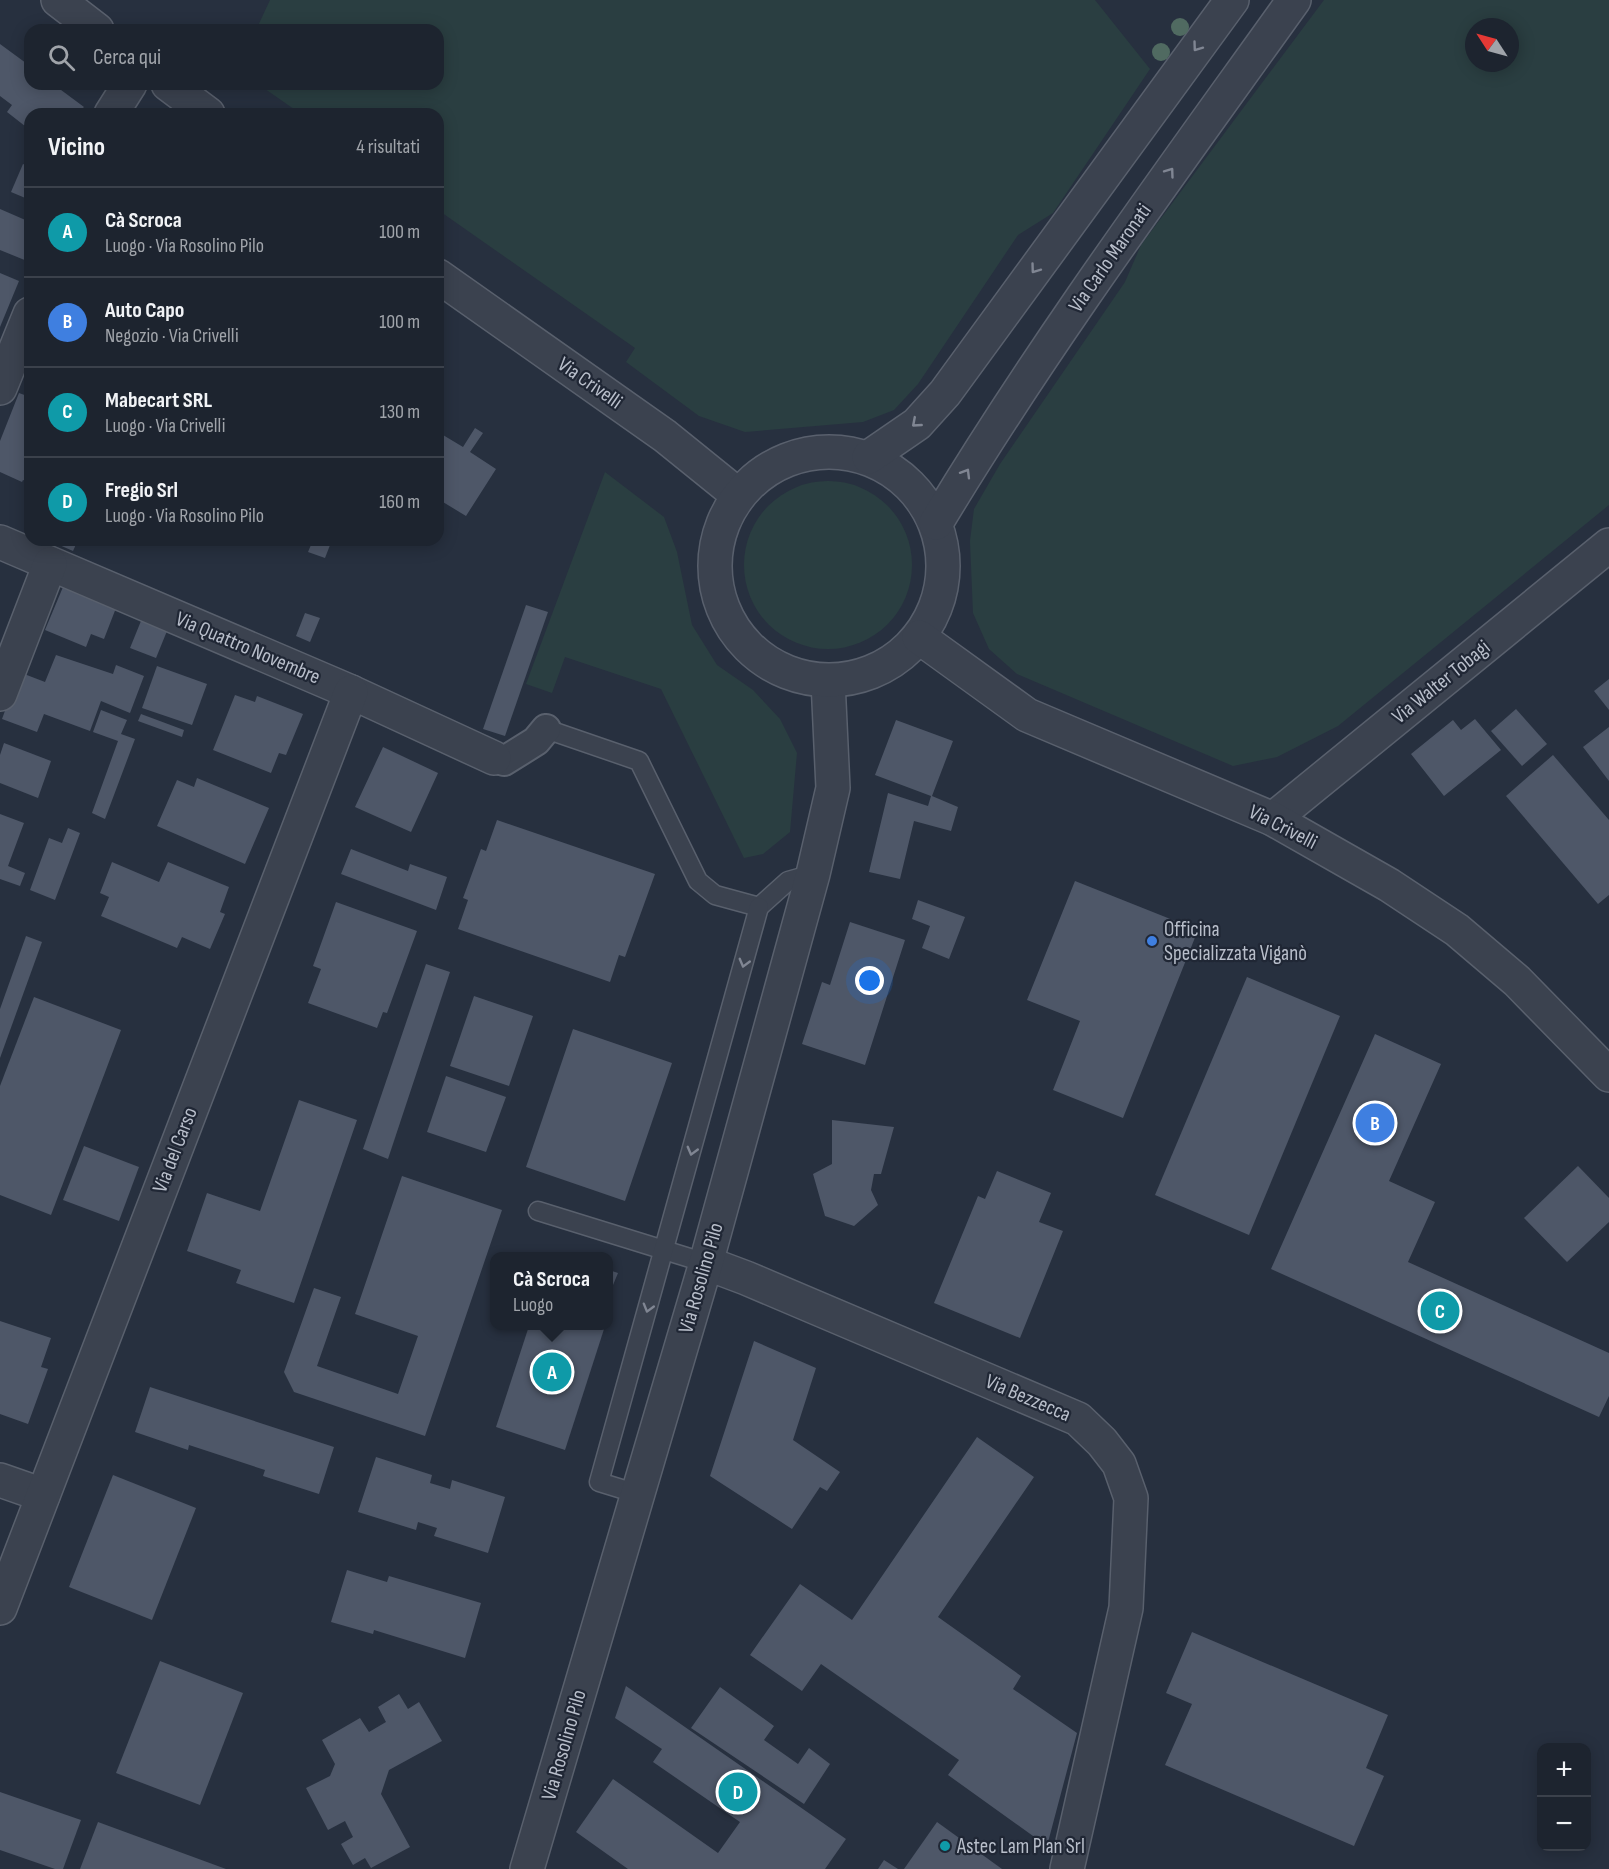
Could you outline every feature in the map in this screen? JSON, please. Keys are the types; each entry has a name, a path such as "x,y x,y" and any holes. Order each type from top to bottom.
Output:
{"street":[{"path":"58,0 89,24"},
{"path":"869,458 917,424 945,393 1232,0"},
{"name":"Via Carlo Maronati","path":"936,523 994,427 1109,258 1294,0"},
{"path":"115,108 126,90"},
{"path":"176,90 200,108"},
{"name":"Via Crivelli","path":"444,280 665,436 738,495"},
{"path":"0,388 24,329"},
{"path":"834,451 869,458 897,472 920,495 936,523 943,552 943,582 934,611 919,637 901,656 879,669 854,678 828,681 797,676 768,663 744,643 726,616 716,586 715,554 722,523 738,495 765,470 798,455 834,451"},
{"name":"Via Quattro Novembre","path":"0,542 351,692 495,758"},
{"name":"Via Walter Tobagi","path":"1273,819 1609,545"},
{"path":"0,694 50,564"},
{"name":"Via Crivelli","path":"919,637 1027,715 1273,819 1389,885 1458,930 1517,981 1609,1074"},
{"name":"Via Rosolino Pilo","path":"527,1869 706,1263 813,874 833,789 828,681"},
{"name":"Via del Carso","path":"0,1608 351,692"},
{"path":"495,758 504,760 536,741 546,729"},
{"name":"Via Bezzecca","path":"706,1263 756,1282 1078,1419 1102,1442 1119,1464 1131,1498 1126,1608 1067,1869"},
{"path":"0,1480 43,1495"}],"lane":[{"path":"546,729 639,761 698,881 715,895 759,907"},
{"path":"638,1494 599,1482 759,907 788,881 813,874"},
{"path":"538,1211 664,1252 706,1263"}],"green space":[{"path":"270,0 1095,0 1150,69 1053,213 1018,235 918,384 894,410 863,422 745,432 699,416 626,362 635,348 444,214 444,108 292,108 267,90 444,90 444,24 259,24"},
{"path":"1324,0 1609,0 1609,505 1338,726 1277,757 1233,766 1017,674 989,649 973,613 970,541 974,509 1000,464 1125,282 1141,245"},
{"path":"605,472 664,517 677,552 692,625 717,665 753,690 780,719 797,753 790,832 763,854 744,858 661,689 565,657 552,693 526,684"},
{"path":"828,481 860,488 875,495 887,506 898,518 905,533 912,565 905,597 898,612 887,624 875,635 860,642 828,649 796,642 781,635 769,624 758,612 751,597 744,565 751,533 758,518 769,506 781,495 796,488"}],"building":[{"path":"0,44 24,62 24,90 61,90 84,107 24,108 24,125 7,112 12,105 0,96"},
{"path":"23,164 24,164 24,197 11,192"},
{"path":"0,209 24,219 24,260 0,250"},
{"path":"0,273 19,281 0,327"},
{"path":"19,393 24,395 24,480 22,482 0,472 0,441"},
{"path":"475,428 483,433 470,452 496,469 466,516 444,503 444,436 463,447"},
{"path":"62,546 75,546 73,551"},
{"path":"310,546 330,546 325,558 308,552"},
{"path":"63,587 116,608 104,639 91,634 86,647 45,630"},
{"path":"526,605 548,612 505,736 483,729"},
{"path":"305,613 320,618 310,642 296,636"},
{"path":"141,621 167,631 156,658 130,648"},
{"path":"56,655 113,674 116,665 144,676 130,713 101,701 90,731 44,714 37,732 2,719 19,672 45,682"},
{"path":"157,666 207,684 192,725 142,708"},
{"path":"1609,679 1609,710 1594,691"},
{"path":"235,695 255,702 257,696 303,714 286,755 279,753 271,773 213,750"},
{"path":"1516,709 1547,744 1522,766 1491,731"},
{"path":"101,710 127,720 121,734 135,739 105,819 92,813 118,741 93,732"},
{"path":"141,714 184,730 182,737 138,721"},
{"path":"1475,719 1501,750 1444,796 1411,754 1453,720 1461,730"},
{"path":"896,720 953,741 932,796 958,807 951,831 914,821 900,879 869,872 888,793 928,806 931,796 875,775"},
{"path":"1609,727 1609,781 1583,747"},
{"path":"4,743 51,761 38,798 0,783 0,755"},
{"path":"383,747 438,773 411,832 355,807"},
{"path":"1553,755 1609,820 1609,895 1598,904 1506,796"},
{"path":"197,778 269,808 245,864 157,826 177,780 194,787"},
{"path":"0,814 24,823 8,866 25,873 20,886 0,879"},
{"path":"497,820 655,874 625,957 619,955 610,982 458,929 468,900 463,898 481,849 486,851"},
{"path":"68,828 80,833 55,900 30,890 49,838 62,843"},
{"path":"351,849 408,871 410,864 447,877 436,910 341,874"},
{"path":"112,862 159,882 168,862 229,887 220,912 225,914 210,949 182,937 177,948 101,916 109,897 100,893"},
{"path":"1075,881 1198,930 1123,1118 1053,1090 1080,1021 1027,1000"},
{"path":"918,900 965,917 949,959 922,948 930,926 912,919"},
{"path":"336,902 417,931 387,1013 383,1012 377,1028 308,1003 321,969 313,966"},
{"path":"850,922 905,940 865,1065 802,1044 822,982 830,985"},
{"path":"26,936 42,942 0,1058 0,1009"},
{"path":"426,964 450,972 388,1159 363,1149"},
{"path":"1247,977 1340,1016 1249,1235 1155,1195"},
{"path":"474,996 533,1016 509,1086 450,1066"},
{"path":"34,997 121,1030 51,1215 0,1195 0,1086"},
{"path":"573,1029 672,1063 625,1201 526,1167"},
{"path":"1375,1034 1441,1064 1389,1181 1435,1202 1408,1262 1609,1353 1609,1396 1599,1417 1271,1269"},
{"path":"446,1076 506,1097 486,1152 427,1132"},
{"path":"299,1100 357,1120 294,1303 236,1283 241,1270 187,1251 207,1193 260,1211"},
{"path":"832,1120 894,1127 881,1174 874,1174 871,1190 878,1205 854,1226 825,1216 813,1174 832,1164"},
{"path":"84,1146 139,1167 119,1221 63,1200"},
{"path":"1578,1166 1609,1198 1609,1222 1567,1262 1524,1218"},
{"path":"997,1171 1051,1193 1039,1222 1063,1231 1020,1338 934,1303 978,1196 985,1199"},
{"path":"402,1176 502,1210 425,1436 294,1392 284,1372 314,1288 341,1297 317,1366 398,1394 418,1336 355,1314"},
{"path":"613,1271 618,1273 613,1285"},
{"path":"0,1321 51,1338 41,1367 48,1369 28,1424 0,1414"},
{"path":"528,1330 604,1330 565,1450 496,1427"},
{"path":"754,1341 816,1368 793,1440 840,1472 827,1491 820,1487 792,1529 710,1476"},
{"path":"150,1387 334,1447 319,1494 263,1476 265,1470 189,1445 188,1450 135,1432"},
{"path":"977,1437 1034,1477 938,1617 1021,1676 1013,1689 1077,1733 1047,1846 948,1775 959,1760 821,1664 802,1691 750,1655 800,1584 852,1620"},
{"path":"376,1457 432,1475 430,1483 450,1489 452,1480 505,1497 488,1553 434,1536 437,1528 418,1522 416,1530 358,1512"},
{"path":"113,1475 196,1508 152,1620 69,1587"},
{"path":"347,1570 387,1582 389,1576 481,1603 465,1658 374,1630 373,1634 331,1622"},
{"path":"1192,1632 1388,1715 1366,1768 1384,1776 1354,1846 1165,1765 1192,1704 1166,1693"},
{"path":"160,1661 243,1693 200,1805 116,1773"},
{"path":"626,1686 846,1839 825,1869 628,1869 576,1832 613,1779 718,1853 740,1822 653,1762 662,1749 615,1718"},
{"path":"720,1687 774,1726 764,1740 798,1764 809,1748 830,1764 804,1804 691,1728"},
{"path":"399,1694 408,1709 419,1702 442,1741 389,1770 381,1794 410,1847 371,1868 365,1858 353,1865 341,1844 353,1837 345,1821 328,1830 306,1788 330,1776 335,1764 322,1740 360,1718 369,1732 386,1722 378,1707"},
{"path":"0,1792 81,1820 63,1869 55,1869 0,1850"},
{"path":"98,1822 226,1869 80,1869"},
{"name":"Astec Lam Plan Srl","path":"937,1822 1002,1869 904,1869"},
{"path":"884,1860 898,1869 878,1869"}],"place":[{"name":"Officina Specializzata Viganò","path":"1152,941"},
{"name":"Auto Capo","path":"1375,1123"},
{"name":"Mabecart SRL","path":"1440,1311"},
{"name":"Cà Scroca","path":"552,1372"},
{"name":"Fregio Srl","path":"738,1792"},
{"name":"Astec Lam Plan Srl","path":"945,1846"}]}
